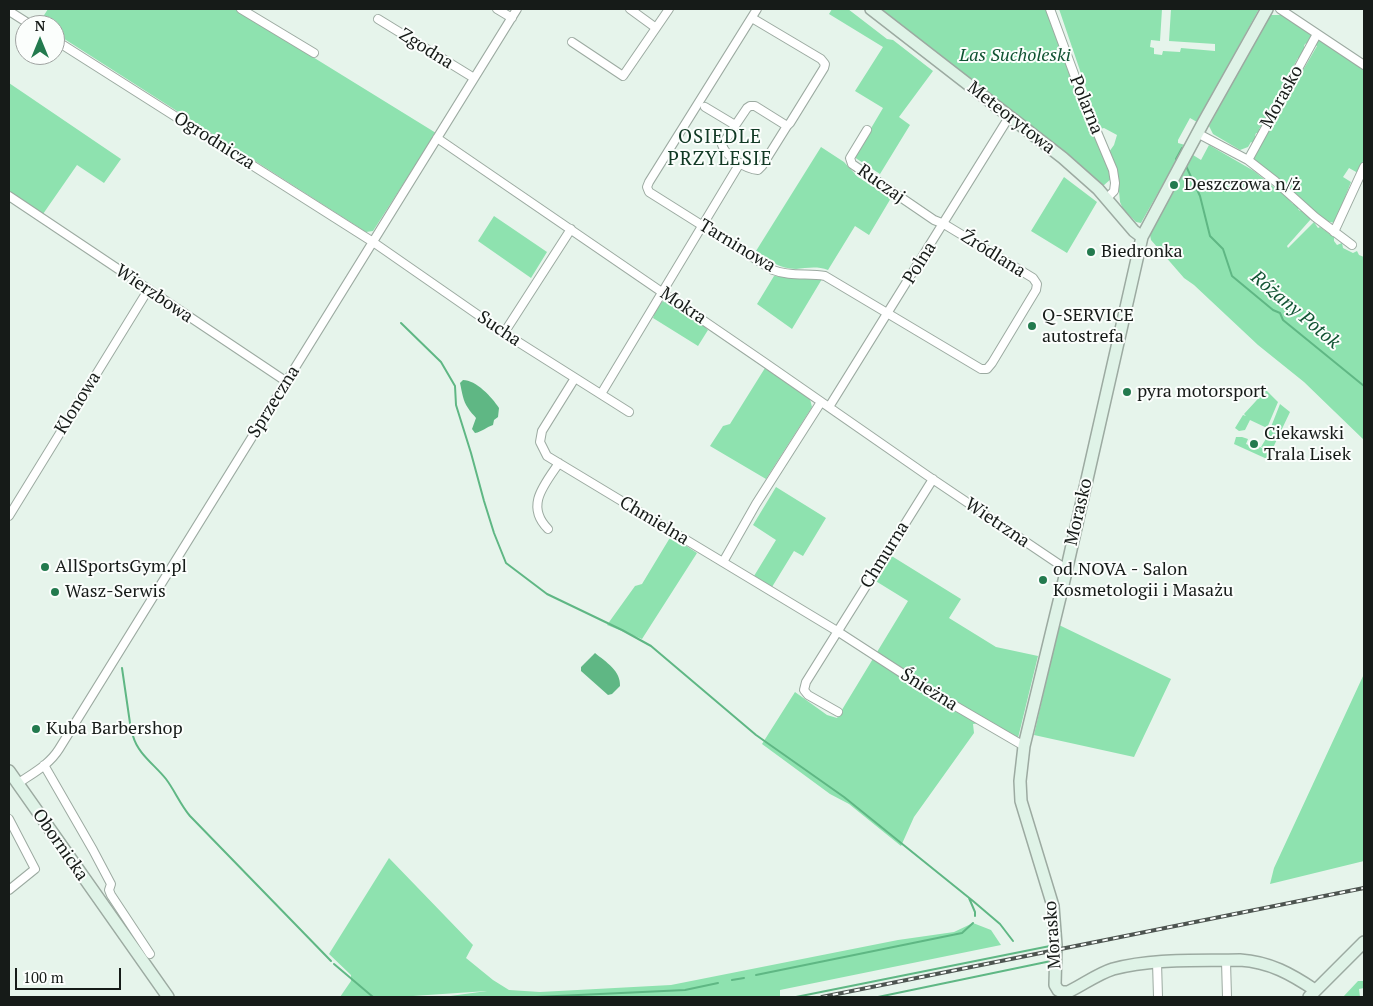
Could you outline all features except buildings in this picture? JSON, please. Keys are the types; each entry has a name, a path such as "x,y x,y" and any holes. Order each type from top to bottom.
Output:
{"street":[{"path":"242,9 314,53"},
{"path":"497,9 512,18"},
{"name":"Sprzeczna","path":"18,784 53,758 59,749 517,9"},
{"path":"630,9 656,28"},
{"path":"572,42 622,76 669,9"},
{"path":"757,9 752,18 822,59 825,64 824,68 790,123 758,170 753,170 740,163 729,155 722,145 750,106 755,106 787,126"},
{"name":"Meteorytowa","path":"871,9 1063,158 1098,189 1134,231 1142,237"},
{"name":"Polarna","path":"1050,9 1084,101 1113,170 1116,183 1114,191 1106,199"},
{"name":"Morasko","path":"1055,993 1056,945 1053,906 1021,800 1020,781 1024,746 1142,237 1197,133 1267,9"},
{"path":"1280,9 1364,65"},
{"name":"Tarninowa","path":"752,18 648,187 649,192 773,270 783,274 826,276 888,313"},
{"name":"Zgodna","path":"378,19 474,78"},
{"name":"Morasko","path":"1248,160 1317,34"},
{"name":"Ogrodnicza","path":"65,46 373,242"},
{"path":"705,107 735,125"},
{"name":"Polna","path":"829,408 1009,117"},
{"name":"Ruczaj","path":"867,130 850,158 852,164 896,196 934,220 944,224"},
{"path":"1197,133 1248,160 1352,245"},
{"name":"Mokra","path":"437,138 930,478"},
{"path":"601,394 740,163"},
{"path":"1334,232 1364,167"},
{"name":"Wierzbowa","path":"9,196 287,382"},
{"name":"Źródlana","path":"888,313 981,369 986,369 992,363 1036,290 1037,284 1033,278 944,224"},
{"path":"504,333 571,229"},
{"name":"Sucha","path":"373,242 504,333 629,412"},
{"name":"Klonowa","path":"9,516 148,290"},
{"name":"Chmielna","path":"575,378 542,430 540,442 546,456 837,631"},
{"path":"723,562 756,504 820,402"},
{"path":"548,529 541,522 536,508 540,492 558,463"},
{"name":"Wietrzna","path":"930,478 1066,569"},
{"name":"Chmurna","path":"838,712 808,695 804,690 806,682 930,478"},
{"name":"Śnieżna","path":"837,631 928,690 1024,746"},
{"path":"44,765 111,884 109,890 111,895 150,954"},
{"name":"Obornicka","path":"9,771 168,997"},
{"path":"9,818 35,869 9,890"},
{"path":"1055,993 1068,992 1111,970 1134,964 1226,960 1254,961 1267,964 1282,970 1312,994 1364,942"},
{"path":"1226,960 1226,997"},
{"path":"1157,962 1158,997"}],"green space":[{"path":"48,9 235,9 436,133 373,231 366,232 65,39 65,15 44,15"},
{"path":"832,9 848,9 933,71 899,117 910,125 880,174 854,157 883,108 855,91 883,47 829,14"},
{"name":"Las Sucholeski","path":"880,9 1049,9 1082,102 1112,178 1103,186 1088,172 937,57"},
{"path":"1059,9 1162,9 1160,41 1151,40 1150,47 1154,48 1154,54 1162,55 1163,51 1180,52 1181,48 1215,51 1215,44 1169,41 1171,9 1259,9 1197,122 1190,118 1178,140 1178,143 1185,145 1141,223 1136,222 1123,209 1120,202 1118,180 1109,152 1114,145 1117,135 1104,128 1100,129"},
{"path":"1270,15 1281,15 1313,36 1305,44 1305,49 1300,59 1298,58 1266,115 1266,120 1258,133 1256,133 1253,143 1251,142 1248,147 1240,150 1213,134 1209,126"},
{"path":"1318,39 1321,39 1364,68 1364,159 1358,173 1349,168 1343,177 1351,182 1335,223 1325,221 1254,159 1279,108 1281,108 1317,46 1314,44"},
{"path":"9,83 121,159 104,183 77,165 43,214 38,213 9,193"},
{"path":"1209,145 1254,171 1276,189 1278,188 1300,211 1311,219 1287,246 1288,248 1314,222 1318,228 1320,227 1334,237 1337,245 1342,243 1343,248 1353,253 1357,251 1359,255 1364,257 1364,440 1304,382 1258,345 1194,285 1184,278 1151,240 1152,225 1184,164 1189,162 1193,155 1201,160"},
{"path":"821,147 844,162 858,177 891,198 869,235 855,226 828,270 816,268 790,269 779,266 756,251"},
{"path":"1064,177 1097,202 1067,253 1031,231"},
{"path":"494,216 547,252 531,278 478,241"},
{"path":"774,276 822,279 792,329 757,304"},
{"path":"663,301 680,307 708,330 698,346 653,318 656,309"},
{"path":"765,368 810,399 812,407 766,479 710,446 723,426 730,424"},
{"path":"1266,390 1278,402 1267,428 1250,420 1245,430 1239,431 1235,428 1243,415 1246,416 1244,414"},
{"path":"1280,404 1290,412 1271,452 1261,447"},
{"path":"1236,437 1248,439 1246,444 1258,449 1260,447 1271,453 1267,459 1234,444"},
{"path":"776,487 826,518 803,556 794,551 772,587 754,576 776,540 753,525"},
{"path":"671,536 697,553 642,639 607,625 635,586 642,584"},
{"path":"890,555 961,599 949,618 996,647 1038,656 1018,738 987,722 973,724 974,733 914,817 901,846 849,804 830,794 762,744 795,692 827,715 837,718 908,601 874,580"},
{"path":"1059,625 1171,679 1134,757 1034,735"},
{"path":"1364,674 1364,861 1270,884 1274,868"},
{"path":"389,858 473,945 466,958 493,980 509,990 540,992 671,985 898,940 954,932 973,923 991,930 1001,945 780,990 780,996 776,997 443,997 487,991 414,997 340,997 351,981 351,975 329,954"},
{"path":"1358,981 1364,981 1364,988 1359,989 1360,997 1343,997"}],"shaded area":[{"path":"463,380 478,386 488,394 499,408 498,417 494,420 493,425 475,433 472,429 476,418 466,405 460,383"},
{"path":"595,653 612,667 618,676 620,686 612,694 608,695 581,671 581,667"}],"waterway":[{"name":"Różany Potok","path":"1176,159 1182,148"},
{"name":"Różany Potok","path":"1186,166 1200,196 1210,236 1223,249 1232,276 1273,310 1280,313 1283,320 1364,386"},
{"path":"401,323 441,362 455,386 456,405 494,533 506,563 547,594 651,646 756,735 844,797 973,901 1000,924 1013,941"},
{"path":"122,668 131,730"},
{"path":"133,736 139,748 166,779 190,816 331,961"},
{"path":"969,898 975,916"},
{"path":"756,975 962,933 973,923"},
{"path":"796,997 1050,946"},
{"path":"878,997 1051,961"},
{"path":"334,964 373,997"},
{"path":"732,980 744,978"},
{"path":"536,997 685,990 718,983"}],"railway":[{"path":"822,997 1364,888"}],"place":[{"name":"Deszczowa n/ż","path":"1174,185"},
{"name":"Biedronka","path":"1091,252"},
{"name":"Q-SERVICE autostrefa","path":"1032,326"},
{"name":"pyra motorsport","path":"1127,392"},
{"name":"Ciekawski Trala Lisek","path":"1254,444"},
{"name":"AllSportsGym.pl","path":"45,567"},
{"name":"od.NOVA - Salon Kosmetologii i Masażu","path":"1043,580"},
{"name":"Wasz-Serwis","path":"55,592"},
{"name":"Kuba Barbershop","path":"36,729"}],"district":[{"name":"OSIEDLE PRZYLESIE","path":"720,149"}]}
